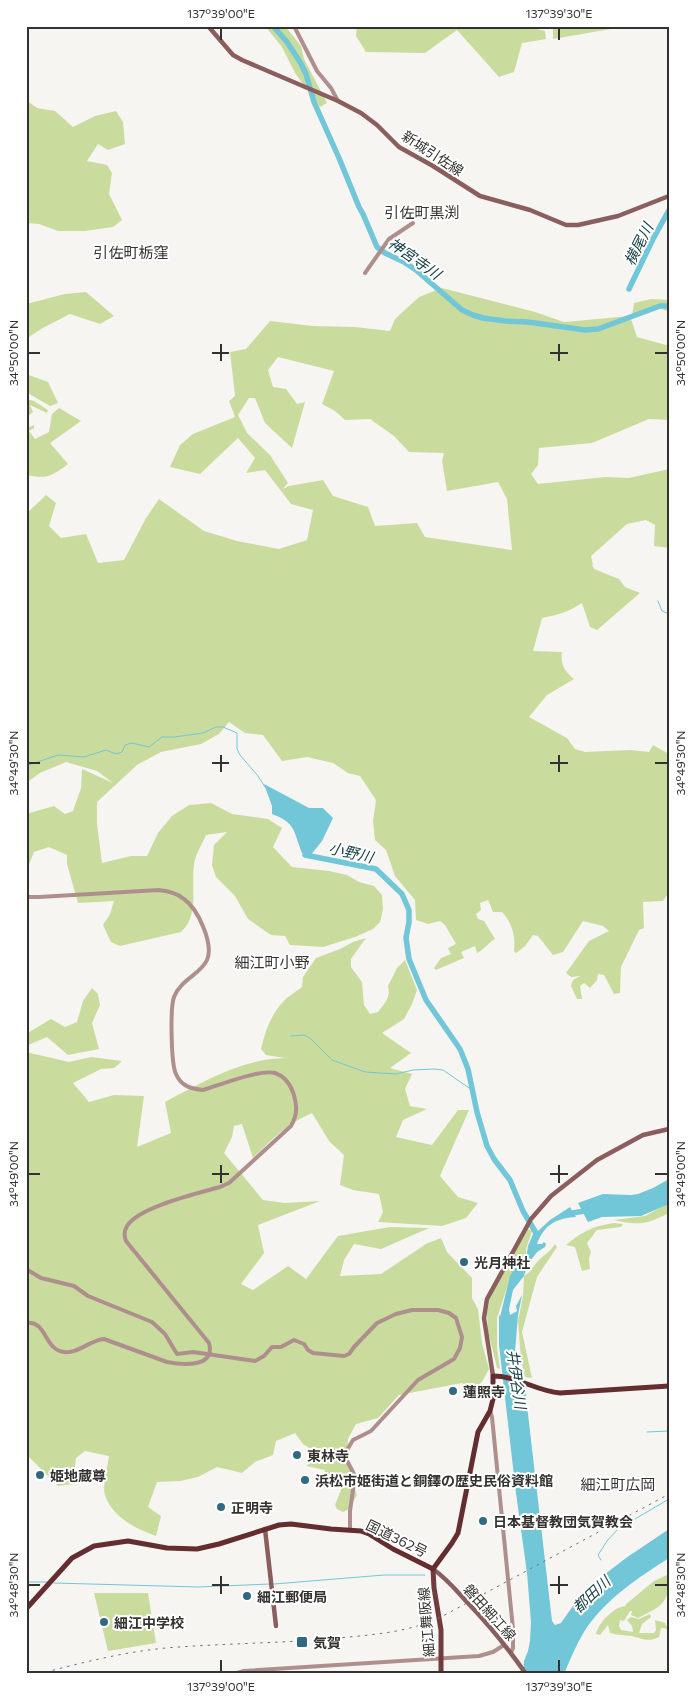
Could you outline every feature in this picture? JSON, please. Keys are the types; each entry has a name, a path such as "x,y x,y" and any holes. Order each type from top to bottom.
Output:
{"highway":[{"path":"495,1376 510,1378 550,1392 560,1393 669,1386"},
{"name":"国道362号","path":"26,1609 72,1558 94,1546 128,1541 167,1548 197,1549 219,1544 279,1524 350,1530 369,1534 433,1568 458,1533 478,1432 490,1411 495,1376"}],"main road":[{"name":"新城引佐線","path":"208,26 233,55 338,101 369,118 399,147 480,196 530,210 566,224 578,225 618,216 669,196"},
{"path":"495,1376 484,1318 487,1299 531,1219 551,1196 597,1160 643,1135 669,1129"},
{"path":"265,1529 273,1584 276,1626"},
{"name":"磐田細江線","path":"433,1568 480,1616 511,1652 526,1674"},
{"name":"細江舞阪線","path":"433,1568 434,1588 441,1630 442,1674"}],"street":[{"path":"294,26 317,71 331,88 338,101"},
{"path":"365,274 393,235 413,223"},
{"path":"26,896 39,897 159,890 169,891 183,897 197,914 209,948 207,960 200,969 186,979 174,998 172,1008 175,1073 186,1086 204,1090 264,1072 275,1073 284,1078 291,1087 296,1100 297,1111 291,1126 236,1177 220,1187 181,1198 144,1213 126,1226 124,1232 126,1241 209,1343 210,1354 206,1360 201,1363 177,1364 156,1359 104,1339 94,1341 72,1352 63,1352 51,1345 40,1326 33,1322 26,1323"},
{"path":"26,1269 41,1278 74,1286 88,1296 152,1322 165,1334 177,1354 193,1352 255,1361 264,1356 272,1347 281,1347 294,1340 304,1344 313,1353 344,1356 349,1354 377,1324 396,1314 412,1310 449,1312 456,1318 462,1337 460,1348 454,1359 418,1380 371,1431 353,1440 344,1455 355,1476 350,1510 350,1530"},
{"path":"490,1411 513,1629 513,1648 511,1652"},
{"path":"233,1674 241,1671 487,1655 504,1645"}],"green space":[{"path":"265,26 285,26 301,46 304,59 327,103 320,107 295,73 282,47"},
{"path":"357,26 524,26 545,31 546,39 522,43 514,72 499,77 457,30 425,53 366,52 356,36"},
{"path":"553,26 628,26 553,39"},
{"path":"26,100 37,108 55,111 73,127 95,116 116,111 123,122 125,144 108,150 98,144 87,161 107,165 112,173 109,194 122,220 113,227 85,231 58,231 39,224 26,223"},
{"path":"442,288 535,312 564,322 630,316 637,337 666,345 669,344 669,420 649,419 592,443 539,448 538,465 531,474 538,484 605,477 629,478 669,469 669,548 654,546 655,525 646,520 627,524 591,556 594,569 619,579 625,587 640,593 597,630 590,627 582,603 563,613 542,618 533,651 562,652 564,667 574,679 547,695 529,717 567,738 575,749 585,752 630,750 649,752 653,745 669,754 669,892 663,901 643,902 644,928 639,930 621,967 620,993 614,994 604,975 598,974 597,980 590,988 584,983 580,986 582,999 577,999 571,986 573,980 580,976 571,977 566,973 589,941 609,931 603,926 583,921 563,952 553,955 538,936 533,935 525,946 516,953 514,951 513,930 508,920 502,912 493,912 488,900 480,903 481,910 476,914 478,919 484,921 495,939 477,953 475,946 461,952 464,958 436,970 434,968 441,958 451,954 448,948 456,944 445,925 440,921 428,924 416,920 415,900 395,876 386,850 375,840 373,821 376,800 360,776 348,773 333,763 307,757 282,761 263,735 245,733 229,722 219,734 201,744 161,752 137,765 97,802 97,824 102,863 131,856 147,856 158,833 172,816 189,805 211,803 232,814 268,819 282,828 273,847 292,867 347,875 359,882 374,886 382,895 383,910 380,922 373,929 323,947 290,945 285,936 271,935 248,919 235,896 216,877 212,865 214,845 227,832 206,835 197,853 193,876 191,916 181,932 120,946 111,942 103,925 110,914 114,901 78,903 67,864 67,855 49,847 34,852 26,872 26,830 28,829 26,814 54,806 65,814 73,811 81,788 82,769 113,783 97,771 66,762 40,773 26,783 26,514 46,495 56,503 49,526 61,538 86,534 98,563 124,560 146,518 159,499 204,531 237,541 279,549 307,540 313,510 291,504 265,470 246,473 255,458 238,438 200,474 170,467 180,445 193,434 235,417 229,401 235,396 230,352 246,349 270,321 390,331 395,319 419,297","holes":["278,357 334,371 322,404 335,411 345,420 370,419 394,436 409,452 444,453 442,461 447,491 498,482 507,499 512,550 425,537 417,523 375,526 368,507 333,496 323,480 289,486 283,489 288,483 270,455 247,433 238,415 249,398 255,398 265,423 292,448 305,402 297,404 286,389 273,387 268,370"]},
{"path":"86,292 114,316 100,324 70,314 26,339 26,304 65,294"},
{"path":"651,299 669,300 669,312 655,306 632,316 634,303"},
{"path":"26,374 48,382 58,403 50,406 26,392"},
{"path":"26,399 34,401 48,410 47,413 30,405 33,412 26,418"},
{"path":"59,408 81,421 50,443 68,464 49,476 26,475 26,425 30,427 34,425 34,428 29,431 35,439 49,432 52,414"},
{"path":"366,938 351,959 351,967 362,982 364,1005 370,1014 378,1012 385,1003 389,993 388,986 397,968 405,960 417,990 404,1019 382,1033 411,1053 390,1068 412,1074 405,1089 410,1106 427,1109 403,1120 396,1137 432,1145 458,1110 469,1110 440,1176 458,1197 478,1203 466,1218 442,1226 378,1222 383,1212 379,1194 353,1190 340,1185 344,1155 329,1141 312,1113 287,1127 253,1158 242,1124 234,1126 232,1137 224,1153 263,1200 285,1203 320,1201 258,1225 264,1253 241,1284 253,1290 288,1266 306,1279 338,1236 390,1227 429,1228 381,1249 354,1244 344,1260 340,1276 381,1274 426,1244 441,1238 447,1252 472,1278 472,1298 478,1309 482,1343 489,1369 482,1382 472,1390 462,1383 399,1395 378,1418 356,1424 348,1439 347,1456 353,1472 352,1483 357,1495 349,1509 343,1512 337,1509 335,1505 341,1490 340,1480 324,1481 325,1470 306,1466 315,1460 314,1451 303,1444 295,1433 276,1441 273,1455 255,1462 242,1473 217,1467 198,1477 180,1481 157,1482 148,1507 161,1516 156,1536 126,1521 108,1503 104,1487 109,1456 85,1451 76,1458 73,1484 58,1486 29,1457 26,1458 26,1052 69,1062 91,1057 122,1061 114,1068 101,1069 73,1083 89,1102 114,1095 144,1096 137,1147 171,1133 165,1102 238,1067 253,1062 285,1058 266,1055 261,1049 266,1030 278,1007 302,987 303,977 316,958"},
{"path":"92,988 98,994 100,1005 92,1023 99,1049 68,1055 47,1037 26,1046 26,1034 51,1019 65,1027 77,1022 83,1001"},
{"path":"669,1203 669,1213 649,1222 630,1223 614,1220 645,1216"},
{"path":"615,1223 623,1224 621,1227 597,1230 587,1243 591,1252 589,1258 590,1269 582,1271 575,1247 566,1245 589,1230"},
{"path":"528,1229 532,1231 526,1249 526,1258 517,1263 497,1318 497,1347 500,1369 497,1368 488,1331 487,1313 490,1296"},
{"path":"555,1244 557,1247 537,1277 522,1332 532,1378 525,1377 521,1360 518,1321 523,1296 524,1276 529,1273"},
{"path":"669,1574 668,1591 663,1602 654,1610 638,1618 631,1615 632,1611 630,1611 624,1621 620,1620 619,1626 621,1630 633,1632 632,1626 627,1620 631,1617 639,1619 650,1614 651,1617 642,1624 639,1633 654,1633 656,1630 655,1620 665,1623 669,1632 665,1628 661,1628 659,1637 645,1640 610,1633 608,1625 600,1635 596,1634 600,1625 612,1612 626,1606 654,1581"},
{"path":"94,1593 148,1593 156,1643 108,1651"}],"water":[{"path":"264,784 309,808 323,808 333,818 322,841 310,856 302,853 290,824 272,814 272,806"},
{"path":"669,1179 669,1204 641,1216 602,1217 588,1222 578,1203 603,1194 638,1194"},
{"name":"都田川","path":"570,1207 576,1217 557,1221 547,1227 540,1237 537,1244 544,1242 546,1244 545,1247 537,1252 528,1264 524,1276 513,1290 509,1309 510,1315 517,1311 516,1306 522,1295 518,1315 515,1352 514,1355 512,1353 510,1358 510,1370 514,1388 517,1388 519,1376 523,1371 552,1621 555,1625 561,1623 575,1603 596,1581 669,1529 669,1558 622,1590 601,1610 581,1637 564,1674 523,1674 524,1661 530,1641 531,1622 527,1573 515,1486 516,1476 514,1476 499,1345 499,1314 500,1317 510,1276 519,1261 526,1259 528,1246 534,1232 537,1232 550,1220"}],"waterway":[{"name":"神宮寺川","path":"273,26 287,42 306,74 314,102 377,247 416,270 462,310 483,318 585,330 598,329 660,306 669,306"},
{"name":"横尾川","path":"629,289 669,210"},
{"path":"658,601 662,611 669,614"},
{"name":"小野川","path":"26,766 58,755 84,757 106,750 116,754 122,752 125,745 132,743 149,747 162,737 203,733 216,727 223,727 237,733 237,749 240,755 267,790"},
{"name":"小野川","path":"306,853 305,855 376,869 402,894 409,910 406,938 409,959 426,1000 460,1049 468,1069 477,1112 487,1146 510,1180 523,1211 536,1233 535,1239"},
{"path":"291,1036 304,1035 310,1038 332,1060 365,1072 396,1074 413,1070 443,1070 472,1090"},
{"name":"井伊谷川","path":"567,1214 590,1210"},
{"path":"647,1432 669,1431"},
{"path":"601,1560 598,1555 618,1529 669,1499"},
{"path":"274,1584 384,1575 425,1575"},
{"path":"26,1582 47,1582"},
{"path":"54,1583 198,1587 270,1584"}],"railway":[{"path":"38,1674 108,1657 143,1651 179,1647 328,1639 384,1633 418,1626 441,1617 669,1494"}],"place":[{"name":"光月神社","path":"464,1262"},
{"name":"蓮照寺","path":"453,1391"},
{"name":"東林寺","path":"297,1455"},
{"name":"姫地蔵尊","path":"40,1475"},
{"name":"浜松市姫街道と銅鐸の歴史民俗資料館","path":"305,1480"},
{"name":"正明寺","path":"221,1507"},
{"name":"日本基督教団気賀教会","path":"483,1521"},
{"name":"細江郵便局","path":"247,1596"},
{"name":"細江中学校","path":"104,1622"},
{"name":"気賀","path":"302,1642"}],"district":[{"name":"引佐町黒渕","path":"422,212"},
{"name":"引佐町栃窪","path":"131,252"},
{"name":"細江町小野","path":"272,962"},
{"name":"細江町広岡","path":"618,1484"}]}
